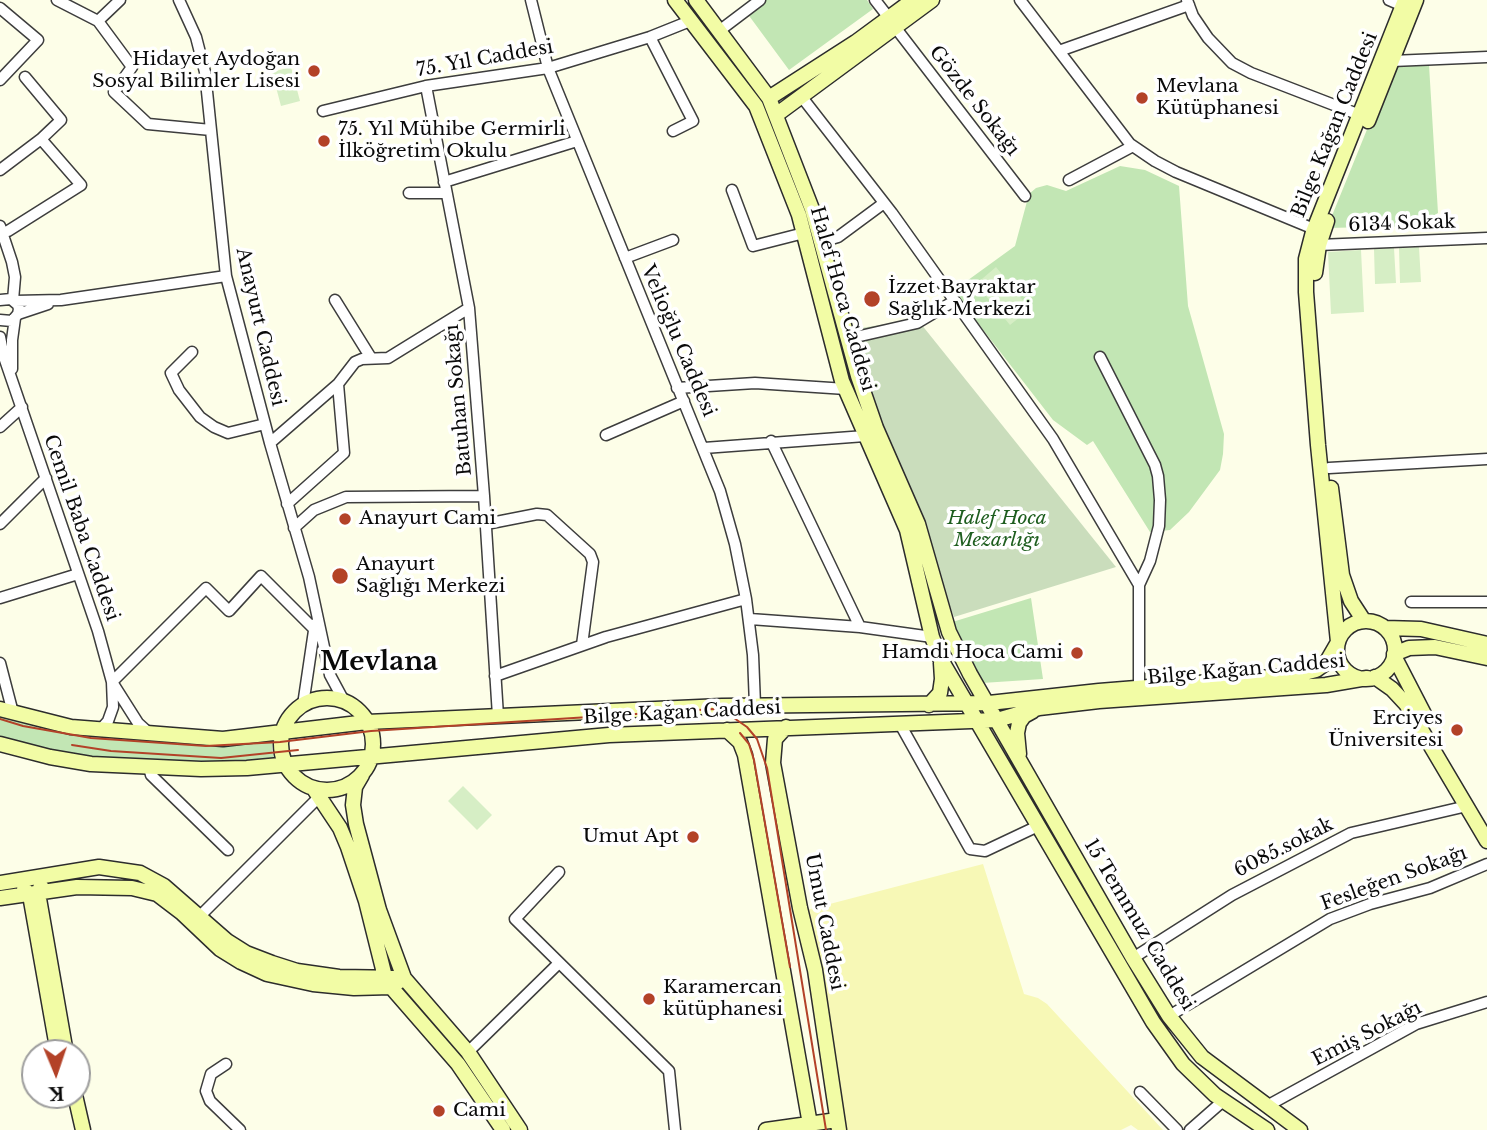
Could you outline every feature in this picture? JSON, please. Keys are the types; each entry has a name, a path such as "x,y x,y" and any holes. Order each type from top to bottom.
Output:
{"street":[{"path":"57,0 98,22 132,67 114,92 148,124 211,131"},
{"path":"98,22 120,0"},
{"name":"Anayurt Caddesi","path":"178,0 191,25 205,72 226,276 309,577 315,624"},
{"name":"Velioğlu Caddesi","path":"531,0 548,68 704,448 728,516 747,599 755,705"},
{"name":"Halef Hoca Caddesi","path":"676,0 756,106 799,215 846,388 907,530 932,637 940,658 967,704"},
{"name":"Halef Hoca Caddesi","path":"696,0 769,99 776,115 813,209 848,339 876,428 918,524 949,632 989,703"},
{"path":"719,31 760,0"},
{"name":"Gözde Sokağı","path":"875,0 1025,196"},
{"path":"776,115 892,22 913,0"},
{"path":"769,99 932,0"},
{"path":"1020,0 1133,146 1176,172 1314,229"},
{"name":"Bilge Kağan Caddesi","path":"1364,621 1350,600 1340,568 1329,468 1315,278 1319,245 1392,61 1403,2"},
{"name":"Bilge Kağan Caddesi","path":"7,711 48,722 100,730 223,738 367,722 498,716 755,705 989,703 1307,673 1326,663 1338,643 1324,520 1306,292 1306,259 1314,229 1403,2"},
{"path":"1059,51 1188,3 1193,16 1208,38 1232,63 1251,73 1360,115"},
{"path":"0,8 38,40 0,80"},
{"name":"75. Yıl Caddesi","path":"323,111 426,86 548,68 650,37 690,21"},
{"path":"650,37 693,121 673,131"},
{"path":"1392,61 1487,57"},
{"path":"0,170 61,120 25,77"},
{"name":"Batuhan Sokağı","path":"426,86 469,308 498,716"},
{"path":"801,96 884,203 1053,439 1139,585"},
{"path":"14,301 15,277 6,240 1,233 81,185 41,139"},
{"path":"409,193 445,187 577,141"},
{"path":"1069,180 1133,146"},
{"path":"732,190 753,246 804,233"},
{"path":"821,242 838,237 884,203"},
{"name":"6134 Sokak","path":"1319,245 1487,238"},
{"path":"625,258 673,240"},
{"path":"0,300 61,300 226,276"},
{"path":"0,320 7,322 61,300"},
{"path":"335,300 371,358"},
{"name":"Cemil Baba Caddesi","path":"14,301 18,305 12,354 14,385"},
{"path":"848,339 917,323 954,301"},
{"path":"270,443 338,384 355,362 371,358 388,359 469,308"},
{"name":"Cemil Baba Caddesi","path":"0,337 4,357 98,631 112,682 113,706 108,721 100,730"},
{"path":"192,352 171,373 183,396 200,417 228,433 265,424"},
{"path":"1100,357 1155,465 1158,476 1160,513 1157,539 1150,563 1139,585 1139,688"},
{"path":"677,387 755,383 846,388"},
{"path":"287,504 344,453 338,384"},
{"path":"606,435 684,401"},
{"path":"0,426 22,407"},
{"path":"704,448 865,436"},
{"path":"771,441 860,627"},
{"path":"1329,468 1487,459"},
{"path":"0,523 46,478"},
{"path":"294,528 314,510 346,497 484,496"},
{"path":"486,524 537,514 547,515 590,554 593,562 582,645"},
{"path":"0,598 78,574"},
{"path":"112,682 206,588 229,611 261,576 315,624 330,675 344,701"},
{"path":"495,676 582,645 747,599"},
{"path":"1411,602 1487,602"},
{"path":"750,620 860,627 932,637"},
{"path":"1487,823 1419,706 1394,655 1393,641 1385,628 1364,621 1350,625 1338,643 1338,659 1352,675 1371,678 1392,689 1406,704 1487,841"},
{"path":"303,705 315,624"},
{"path":"1385,628 1413,628 1487,645"},
{"path":"1371,678 1387,669 1394,655 1409,648 1435,647 1487,658"},
{"path":"929,705 935,700 942,686 940,658"},
{"path":"0,663 7,711"},
{"name":"Bilge Kağan Caddesi","path":"0,744 70,761 149,768 212,769 285,765 585,736 998,720 1038,708 1100,701 1326,685 1371,678"},
{"name":"Cemil Baba Caddesi","path":"112,682 138,723 149,733"},
{"path":"503,1130 458,1064 388,982 354,865 340,828 317,792 298,781 285,765 280,742 292,714 303,705 323,699 344,701 356,708 367,722 372,733 373,748 355,787 353,805 379,910 404,978 468,1052 520,1130"},
{"name":"15 Temmuz Caddesi","path":"989,703 1133,958 1169,1016 1202,1057 1300,1130"},
{"name":"15 Temmuz Caddesi","path":"967,704 1153,1022 1183,1064 1223,1101 1267,1130"},
{"path":"1020,759 1017,733 1019,723 1024,716 1038,708"},
{"path":"900,724 970,849 985,851 1038,827"},
{"name":"Umut Caddesi","path":"786,727 772,746 773,763 800,908 815,970 838,1125"},
{"path":"727,730 740,743 745,755 810,1127"},
{"path":"149,768 151,775 228,850"},
{"path":"196,920 317,792 338,790 362,775"},
{"name":"6085.sokak","path":"1133,958 1232,895 1351,833 1467,806"},
{"name":"Fesleğen Sokağı","path":"1169,1016 1330,919 1370,904 1430,888 1487,863"},
{"path":"0,883 99,867 140,873 164,886 196,920 210,942 230,956 267,974 313,984 354,988 404,978"},
{"path":"559,872 515,919 669,1071 675,1130"},
{"path":"31,877 26,880 25,891 34,894"},
{"path":"0,898 92,886 132,888 157,894 196,920"},
{"path":"34,894 43,923 64,1039"},
{"path":"34,894 56,1039"},
{"path":"468,1052 559,963"},
{"name":"Emiş Sokağı","path":"1267,1106 1416,1024 1487,1002"},
{"path":"226,1064 211,1074 206,1091 210,1101 240,1130"},
{"path":"1140,1092 1177,1130"},
{"path":"1190,1130 1223,1101"},
{"path":"69,1109 73,1130"},
{"path":"78,1109 83,1130"},
{"path":"766,1130 838,1125"}],"shaded area":[{"path":"765,0 867,0 873,9 789,70 747,13"},
{"path":"1394,63 1429,65 1438,213 1417,226 1327,228"},
{"path":"291,67 300,101 281,106 272,72"},
{"path":"1120,166 1145,170 1179,186 1188,306 1224,434 1220,470 1189,512 1170,530 1150,532 1093,441 1087,445 1053,420 953,291 1015,246 1029,194 1036,188 1047,185 1066,191"},
{"path":"1419,247 1421,282 1400,283 1399,248"},
{"path":"1394,248 1396,283 1375,284 1374,249"},
{"path":"1361,250 1364,312 1331,314 1328,252"},
{"path":"996,267 1030,309 1010,325 976,284"},
{"path":"1031,598 1043,679 982,683 949,623"},
{"path":"0,716 44,727 273,738 275,762 227,764 83,758 0,740"},
{"path":"463,786 492,815 477,830 448,801"}],"sand":[{"path":"983,864 1024,994 1047,1004 1163,1130 1138,1130 1131,1125 1121,1130 839,1130 799,912"}],"green space":[{"name":"Halef Hoca Mezarlığı","path":"917,319 1116,567 954,617 866,375 861,328"}],"tram line":[{"path":"0,719 23,726 91,738 206,746 280,742 371,731 713,709 731,716 747,727 757,739 767,768 826,1130"},
{"path":"740,733 749,744 754,760 790,967"},
{"path":"72,745 111,751 221,758 298,750"}],"place":[{"name":"Hidayet Aydoğan Sosyal Bilimler Lisesi","path":"314,71"},
{"name":"Mevlana Kütüphanesi","path":"1142,98"},
{"name":"75. Yıl Mühibe Germirli İlköğretim Okulu","path":"324,141"},
{"name":"İzzet Bayraktar Sağlık Merkezi","path":"872,299"},
{"name":"Anayurt Cami","path":"345,519"},
{"name":"Anayurt Sağlığı Merkezi","path":"340,576"},
{"name":"Hamdi Hoca Cami","path":"1077,653"},
{"name":"Erciyes Üniversitesi","path":"1457,730"},
{"name":"Umut Apt","path":"693,837"},
{"name":"Karamercan kütüphanesi","path":"649,999"},
{"name":"Cami","path":"439,1111"}],"district":[{"name":"Mevlana","path":"379,663"}]}
